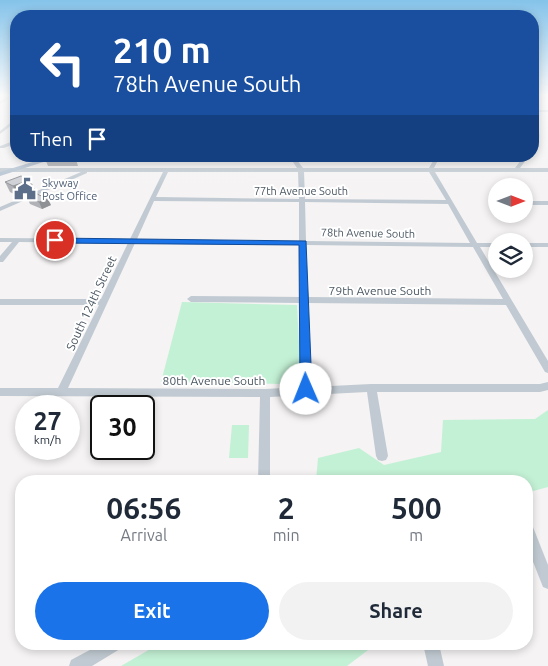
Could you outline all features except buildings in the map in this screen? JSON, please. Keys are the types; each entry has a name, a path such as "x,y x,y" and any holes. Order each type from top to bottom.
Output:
{"main road":[{"path":"0,174 40,162"}],"street":[{"path":"43,162 40,166 45,170"},
{"path":"295,162 301,170 306,389"},
{"path":"431,170 435,162"},
{"path":"516,170 522,162"},
{"path":"0,170 548,170"},
{"path":"0,208 89,170"},
{"name":"South 124th Street","path":"61,392 166,170"},
{"path":"431,170 548,368"},
{"name":"77th Avenue South","path":"152,199 449,202"},
{"path":"533,202 548,203"},
{"name":"78th Avenue South","path":"0,240 488,244"},
{"path":"0,260 17,240"},
{"path":"533,245 548,245"},
{"name":"79th Avenue South","path":"191,299 508,302"},
{"path":"0,302 104,302"},
{"name":"80th Avenue South","path":"0,392 265,393 306,389 540,388 548,386"},
{"path":"371,388 382,456"},
{"path":"264,475 265,393"},
{"path":"533,544 548,582"},
{"path":"77,666 105,650"},
{"path":"432,650 436,666"}],"green space":[{"path":"182,302 297,305 301,382 284,384 161,382"},
{"path":"548,410 548,487 533,491 533,475 317,475 318,458 359,448 384,465 441,452 443,420 535,419"},
{"path":"232,425 249,425 248,458 229,458"},
{"path":"149,650 368,650 347,666 121,666"}],"place":[{"name":"Skyway Post Office","path":"25,189"}],"route":[{"path":"55,240 303,243 306,389"}]}
